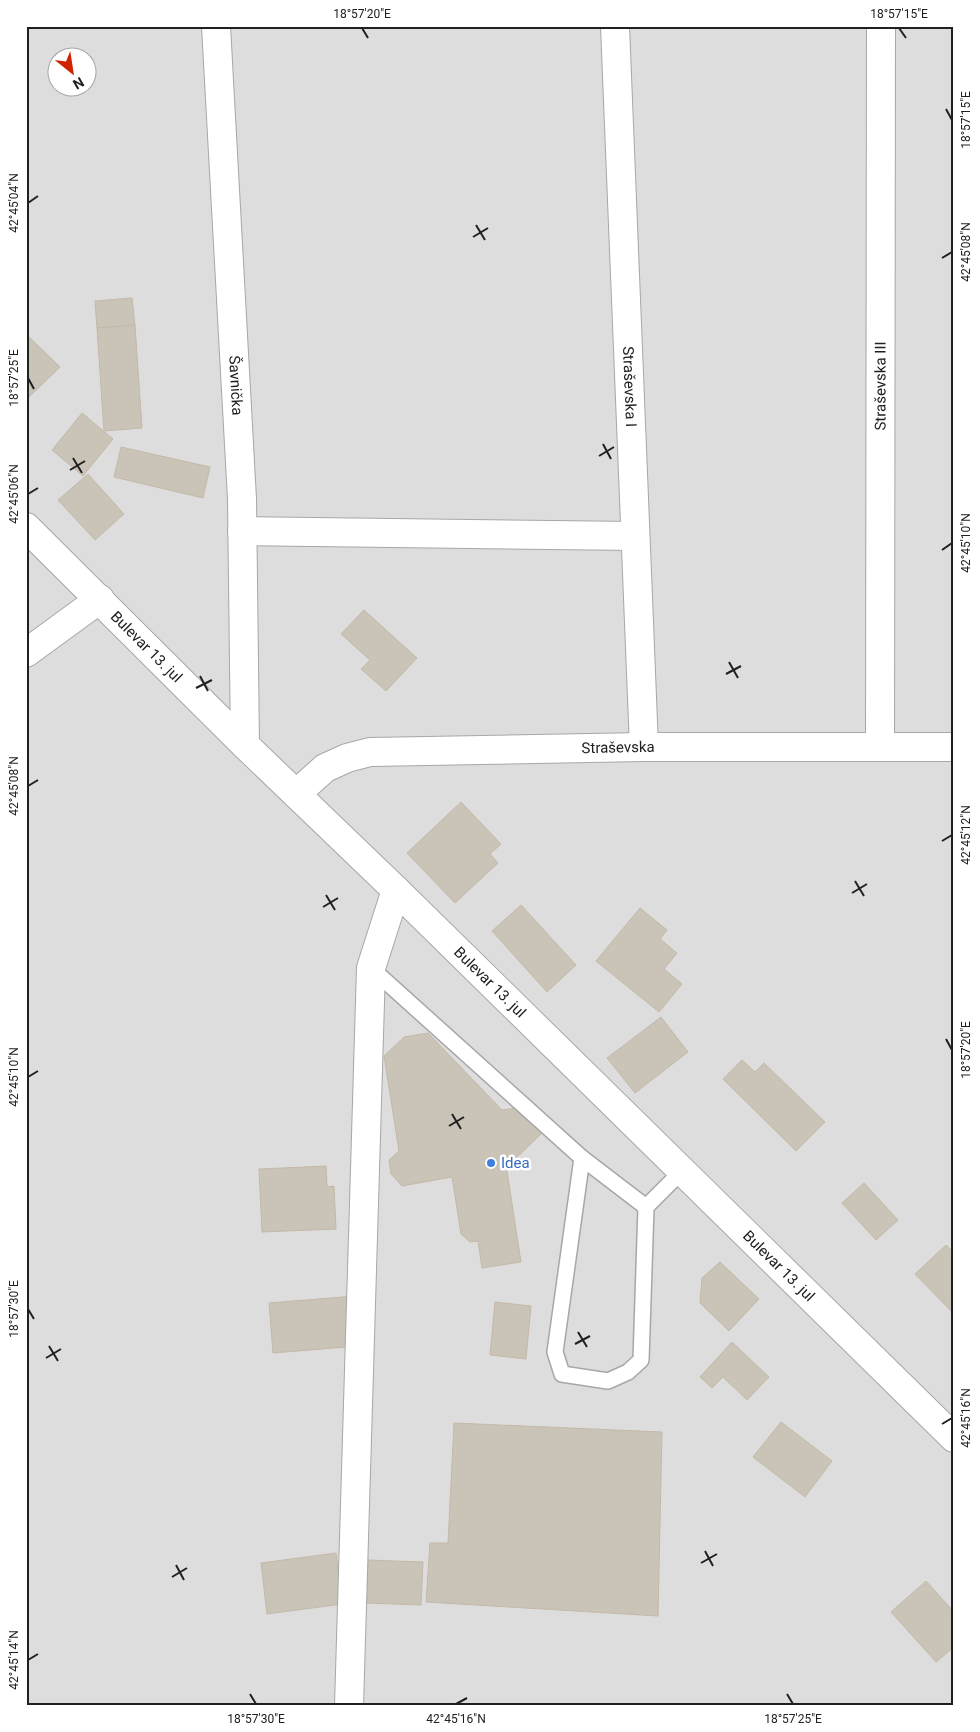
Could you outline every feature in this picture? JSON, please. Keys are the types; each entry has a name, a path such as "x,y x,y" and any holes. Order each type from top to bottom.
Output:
{"street":[{"name":"Šavnička","path":"216,26 242,531 245,745"},
{"name":"Straševska I","path":"614,26 644,747"},
{"name":"Straševska III","path":"880,746 881,26"},
{"name":"Bulevar 13. jul","path":"26,527 245,745 396,890 954,1438"},
{"path":"242,531 636,536"},
{"path":"26,653 100,599"},
{"name":"Straševska","path":"296,794 326,768 347,758 370,752 644,747 954,746"},
{"path":"349,1706 371,968 396,890"}],"lane":[{"path":"371,968 582,1158 646,1207"},
{"path":"582,1158 555,1352 562,1374 608,1381 628,1372 641,1360 646,1207 682,1171"}],"shaded area":[{"path":"26,26 954,26 954,1706 26,1706"}],"building":[{"path":"132,298 135,325 97,328 95,301"},
{"path":"135,325 142,428 104,431 97,328"},
{"path":"26,334 60,367 29,397 26,394"},
{"path":"82,413 113,439 83,476 52,450"},
{"path":"121,447 210,467 203,498 114,477"},
{"path":"88,474 124,514 95,540 58,500"},
{"path":"364,610 417,658 386,691 361,669 370,660 341,634"},
{"path":"461,802 501,844 490,854 498,863 455,903 407,853"},
{"path":"521,905 576,965 547,992 492,931"},
{"path":"640,908 667,930 660,939 677,953 664,969 682,984 659,1012 596,961"},
{"path":"661,1017 688,1052 635,1093 607,1058"},
{"path":"428,1033 502,1110 517,1108 542,1133 505,1169 507,1171 521,1262 482,1268 478,1241 470,1242 461,1234 452,1177 402,1186 391,1174 389,1160 399,1151 384,1056 404,1037"},
{"path":"742,1060 755,1072 764,1063 825,1122 796,1151 723,1079"},
{"path":"326,1166 327,1187 334,1186 336,1229 262,1232 259,1169"},
{"path":"864,1183 898,1220 876,1240 842,1203"},
{"path":"946,1245 954,1253 953,1313 915,1274"},
{"path":"720,1262 759,1299 729,1331 700,1303 702,1278"},
{"path":"355,1296 359,1346 273,1353 269,1303"},
{"path":"495,1302 531,1306 526,1359 490,1355"},
{"path":"732,1342 769,1377 747,1400 723,1377 712,1388 700,1377"},
{"path":"781,1422 832,1461 805,1497 753,1457"},
{"path":"454,1423 662,1432 658,1616 426,1602 430,1543 448,1543"},
{"path":"336,1553 342,1604 267,1614 261,1563"},
{"path":"368,1560 423,1562 421,1605 366,1603"},
{"path":"926,1581 954,1612 954,1647 936,1662 891,1612"}],"place":[{"name":"Idea","path":"491,1163"}]}
